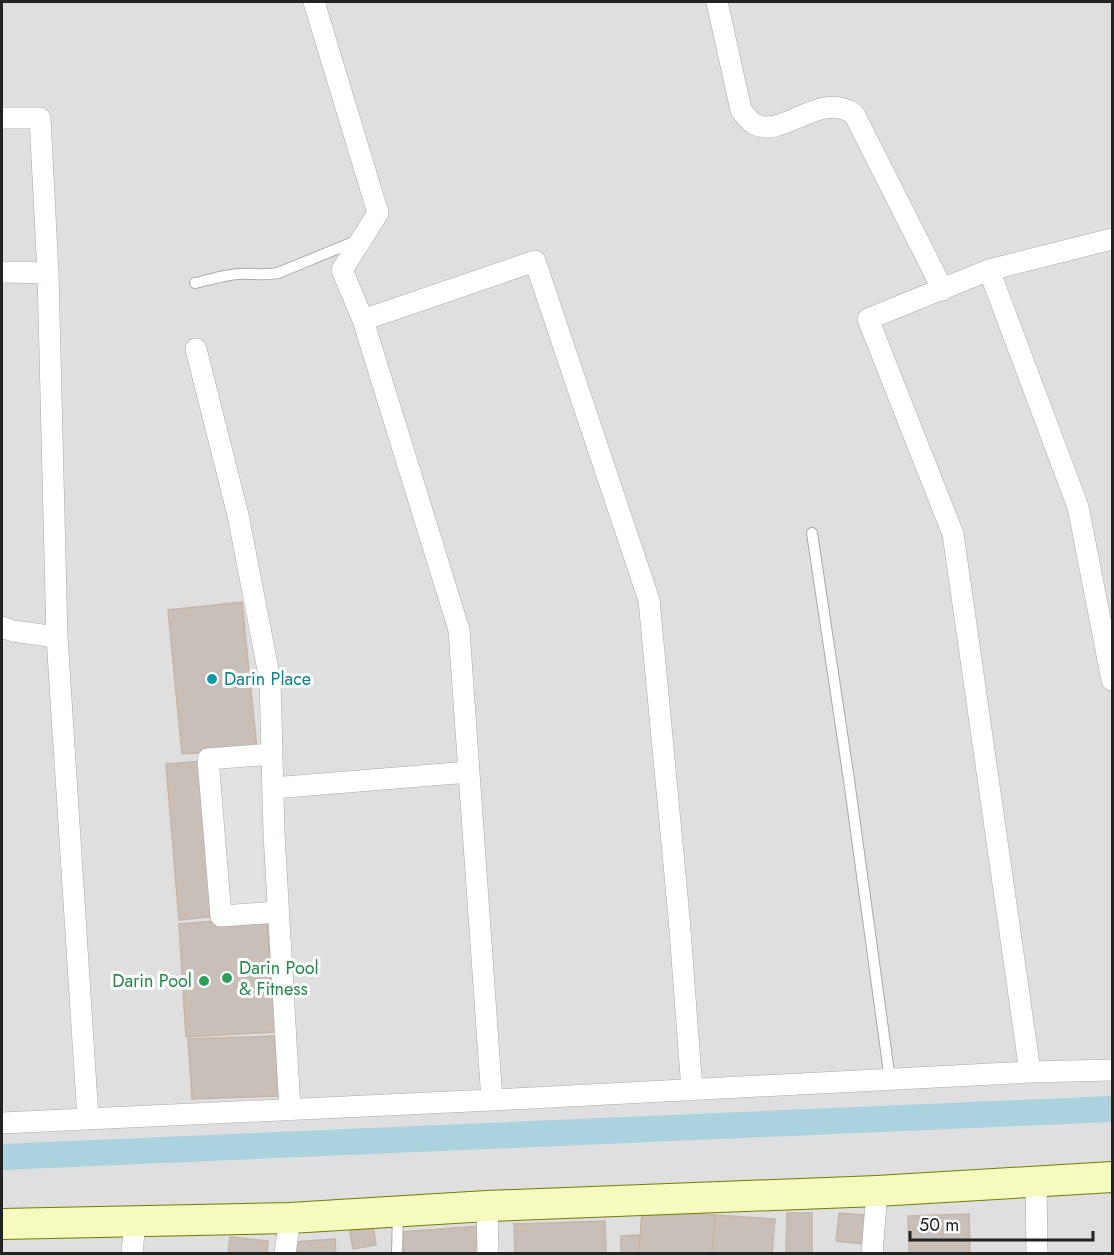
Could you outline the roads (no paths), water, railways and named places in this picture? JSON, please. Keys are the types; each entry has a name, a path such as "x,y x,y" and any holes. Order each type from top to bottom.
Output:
{"street":[{"path":"314,2 378,213 342,270 363,320 459,630 492,1101"},
{"path":"717,2 739,91 741,110 755,125 766,127 830,106 847,108 854,114 944,290"},
{"path":"2,118 40,118 48,273 57,637 88,1119"},
{"path":"1030,1072 953,534 868,319 989,270 1113,239"},
{"path":"363,320 535,261 649,600 679,917 692,1090"},
{"path":"989,270 1078,507 1113,680"},
{"path":"2,272 48,273"},
{"path":"196,349 238,515 270,680 278,912 290,1110"},
{"path":"2,627 57,637"},
{"path":"272,754 208,759 221,916 278,912"},
{"path":"273,788 469,772"},
{"path":"2,1123 492,1101 1030,1072 1113,1070"},
{"path":"2,1224 290,1218 488,1206 877,1191 1113,1177"},
{"path":"1036,1180 1037,1254"},
{"path":"872,1254 877,1191"},
{"path":"488,1206 488,1254"},
{"path":"285,1254 290,1218"},
{"path":"132,1254 135,1221"}],"lane":[{"path":"195,282 235,274 278,273 362,239"},
{"path":"812,532 890,1080"},
{"path":"397,1254 398,1211"}],"waterway":[{"path":"2,1157 1112,1109"}],"place":[{"name":"Darin Place","path":"212,679"},
{"name":"Darin Pool & Fitness","path":"227,978"},
{"name":"Darin Pool","path":"204,981"}]}
